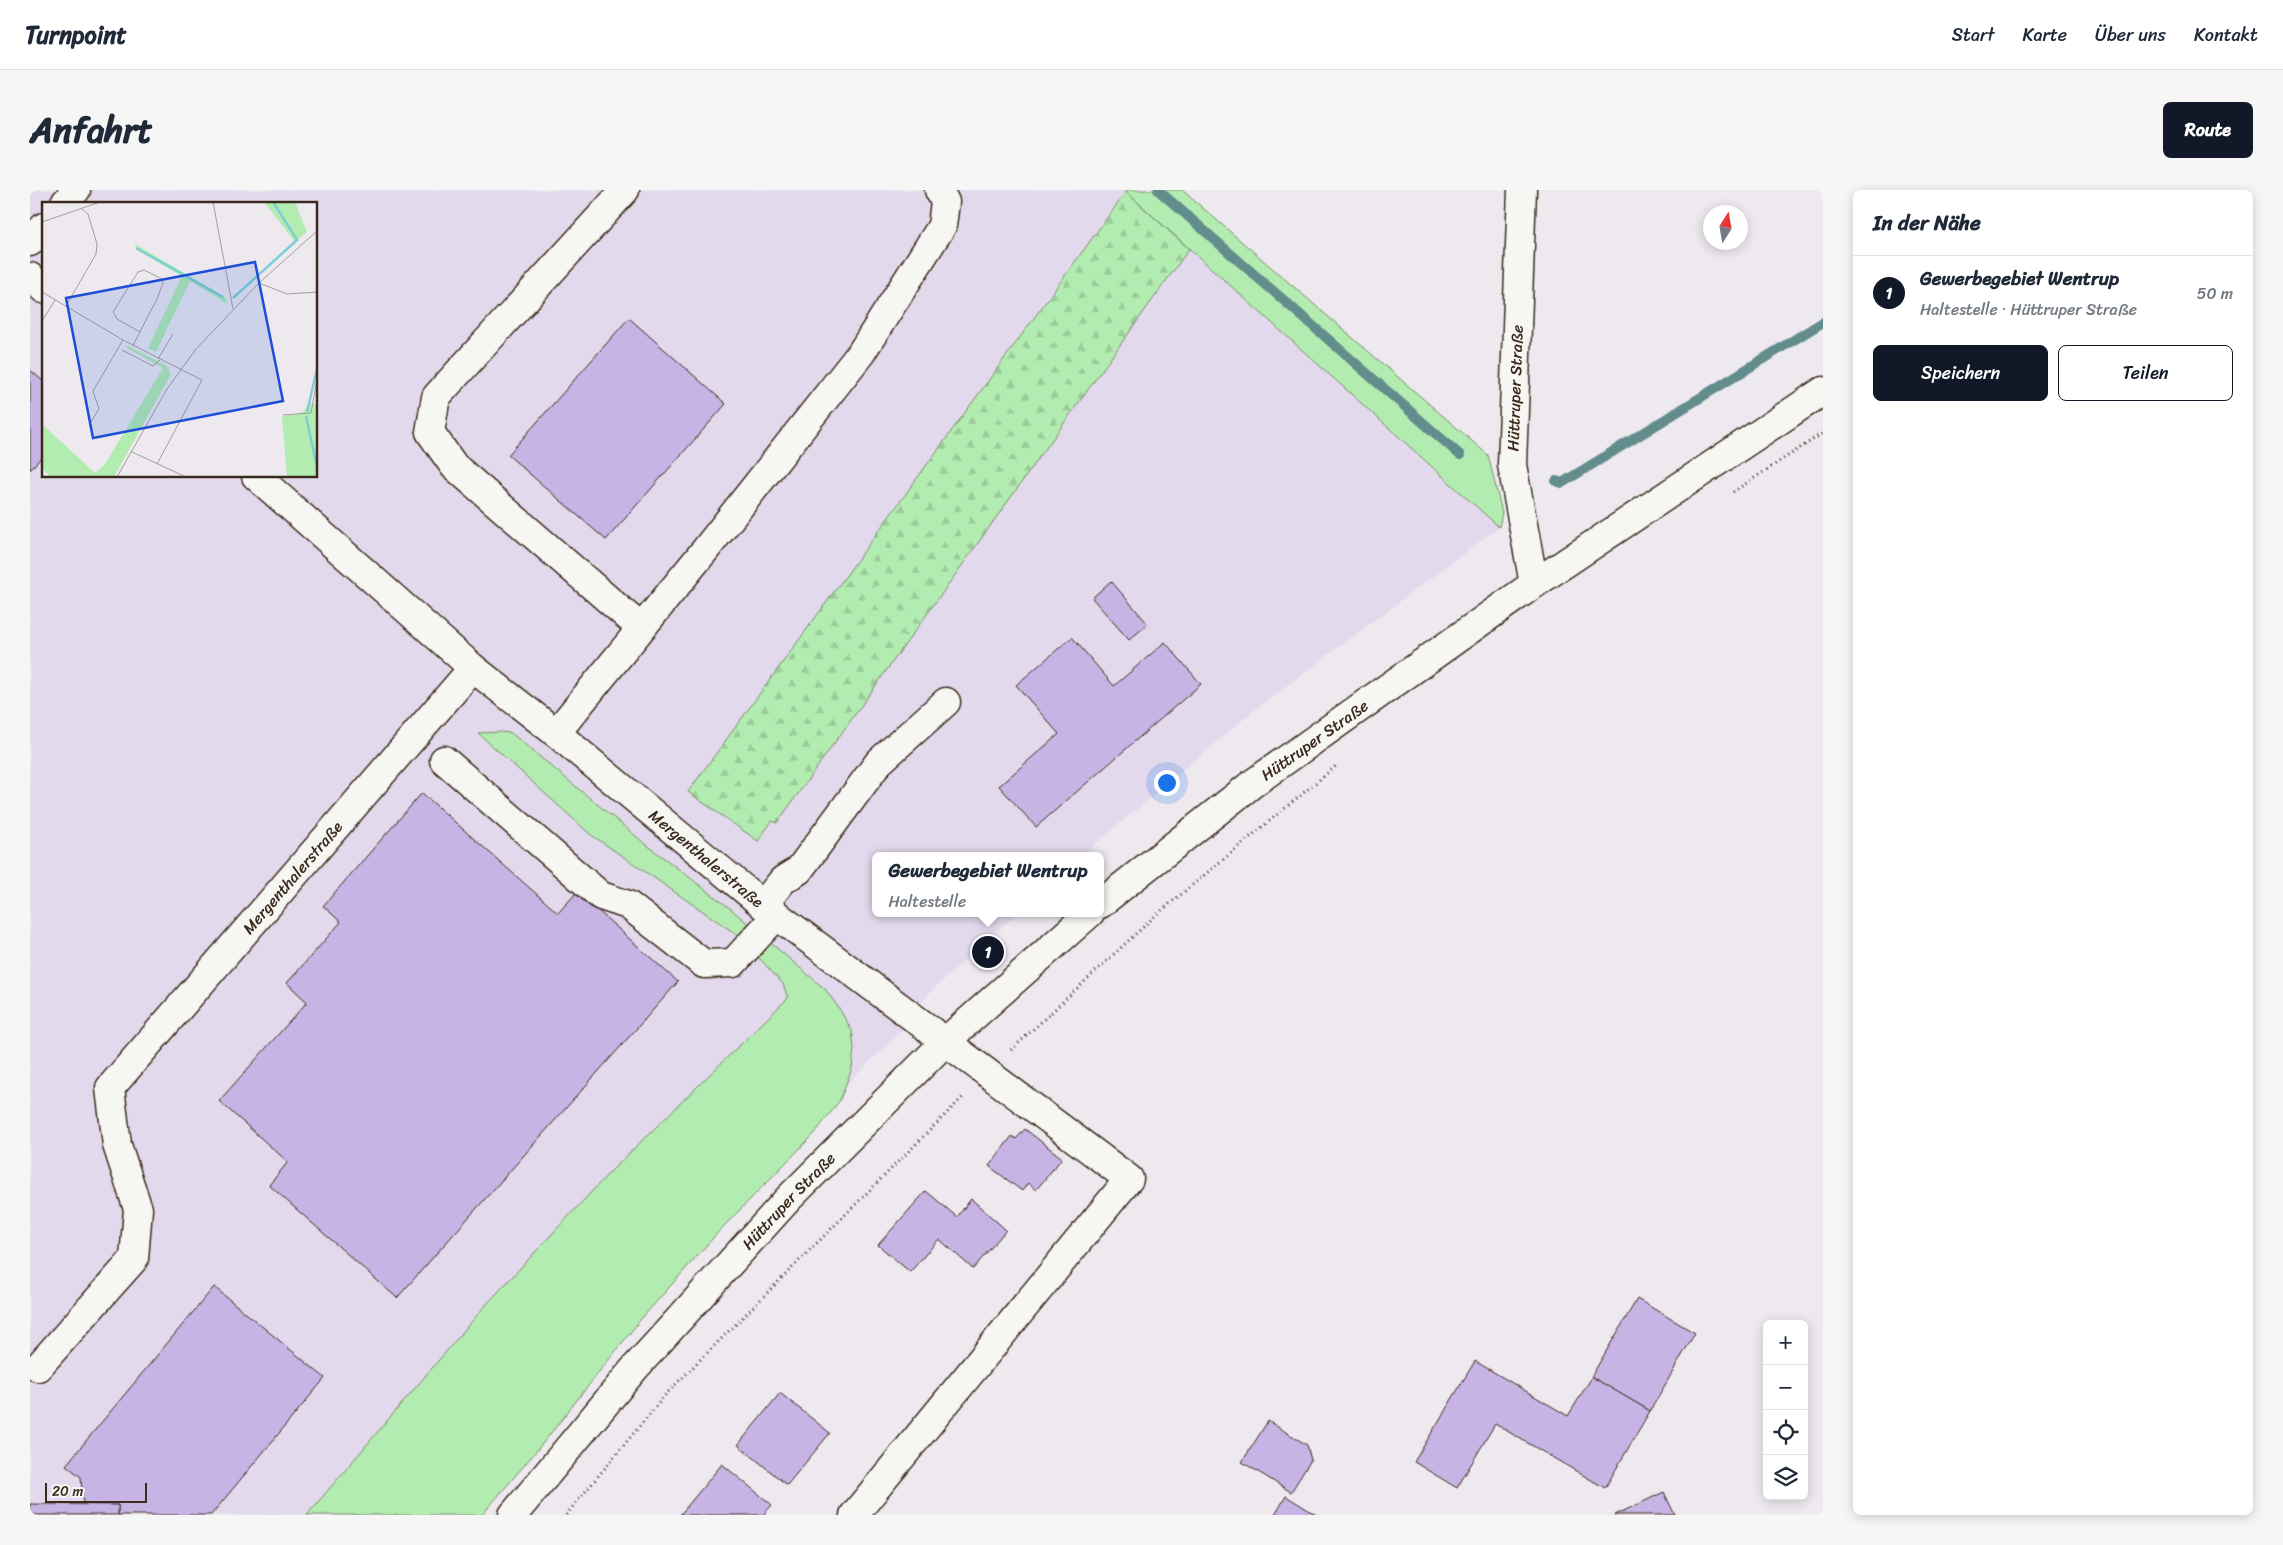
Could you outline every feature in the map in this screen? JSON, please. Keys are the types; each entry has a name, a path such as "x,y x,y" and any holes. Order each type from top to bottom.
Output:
{"main road":[{"path":"66,202 76,190"},
{"path":"625,190 436,397 430,432 454,466 641,628"},
{"path":"556,733 861,353 942,226 945,202 939,190"},
{"name":"Hüttruper Straße","path":"1522,190 1512,465 1534,584"},
{"path":"30,242 42,229"},
{"path":"30,277 42,287"},
{"name":"Hüttruper Straße","path":"1104,901 1252,784 1534,584 1820,396"},
{"name":"Mergenthalerstraße","path":"258,478 473,668 556,733 770,910 1129,1179 854,1515"},
{"name":"Mergenthalerstraße","path":"38,1367 134,1259 138,1209 117,1145 110,1088 473,668"},
{"path":"444,760 601,896 628,905 704,964 733,964 770,910 784,880 799,870 879,762 946,702"},
{"name":"Hüttruper Straße","path":"513,1515 634,1369 788,1199 946,1041 1086,917"}],"path":[{"path":"1725,497 1823,434"},
{"path":"566,1515 667,1393 987,1073 1155,916 1338,765"}],"shaded area":[{"path":"30,190 1124,190 1499,527 1253,711 1086,852 872,852 872,917 1013,917 931,991 899,1033 682,1246 442,1515 30,1515"}],"green space":[{"path":"1124,190 1182,190 1488,455 1502,513 1499,527"},
{"path":"1126,192 1189,249 777,823 772,821 758,841 688,792"},
{"path":"478,733 511,733 643,842 731,909 826,990 852,1031 854,1048 852,1068 840,1100 815,1133 721,1229 641,1319 543,1443 482,1515 307,1515 484,1307 609,1173 788,998 783,984 739,936 590,834"}],"building":[{"path":"629,318 726,404 606,540 508,455"},
{"path":"30,370 42,380 42,456 30,470"},
{"path":"1111,581 1148,624 1129,640 1092,598"},
{"path":"1072,637 1114,686 1165,642 1201,684 1036,827 999,786 1059,734 1016,685"},
{"path":"422,793 558,913 577,892 678,982 397,1298 269,1185 288,1162 219,1101 307,1002 287,983 341,922 323,906"},
{"path":"1025,1129 1062,1158 1036,1190 1028,1183 1022,1191 989,1166 1012,1136 1016,1139"},
{"path":"926,1191 957,1217 971,1199 1006,1230 973,1269 939,1239 910,1272 878,1245"},
{"path":"214,1287 325,1378 211,1515 118,1515 118,1505 83,1505 81,1477 66,1465"},
{"path":"1637,1299 1695,1333 1650,1411 1591,1377"},
{"path":"1475,1361 1568,1416 1592,1377 1650,1411 1605,1488 1495,1424 1457,1488 1414,1462"},
{"path":"780,1393 830,1433 787,1485 738,1445"},
{"path":"1268,1421 1307,1445 1311,1460 1291,1492 1242,1462"},
{"path":"722,1464 772,1505 763,1515 680,1515"},
{"path":"1664,1492 1675,1515 1615,1515"},
{"path":"1286,1496 1315,1514 1315,1515 1275,1515"},
{"path":"30,1504 118,1505 118,1515 30,1515"}],"waterway":[{"path":"1158,190 1460,455"},
{"path":"1556,481 1562,483 1823,322"}],"place":[{"name":"Gewerbegebiet Wentrup","path":"988,952"}]}
